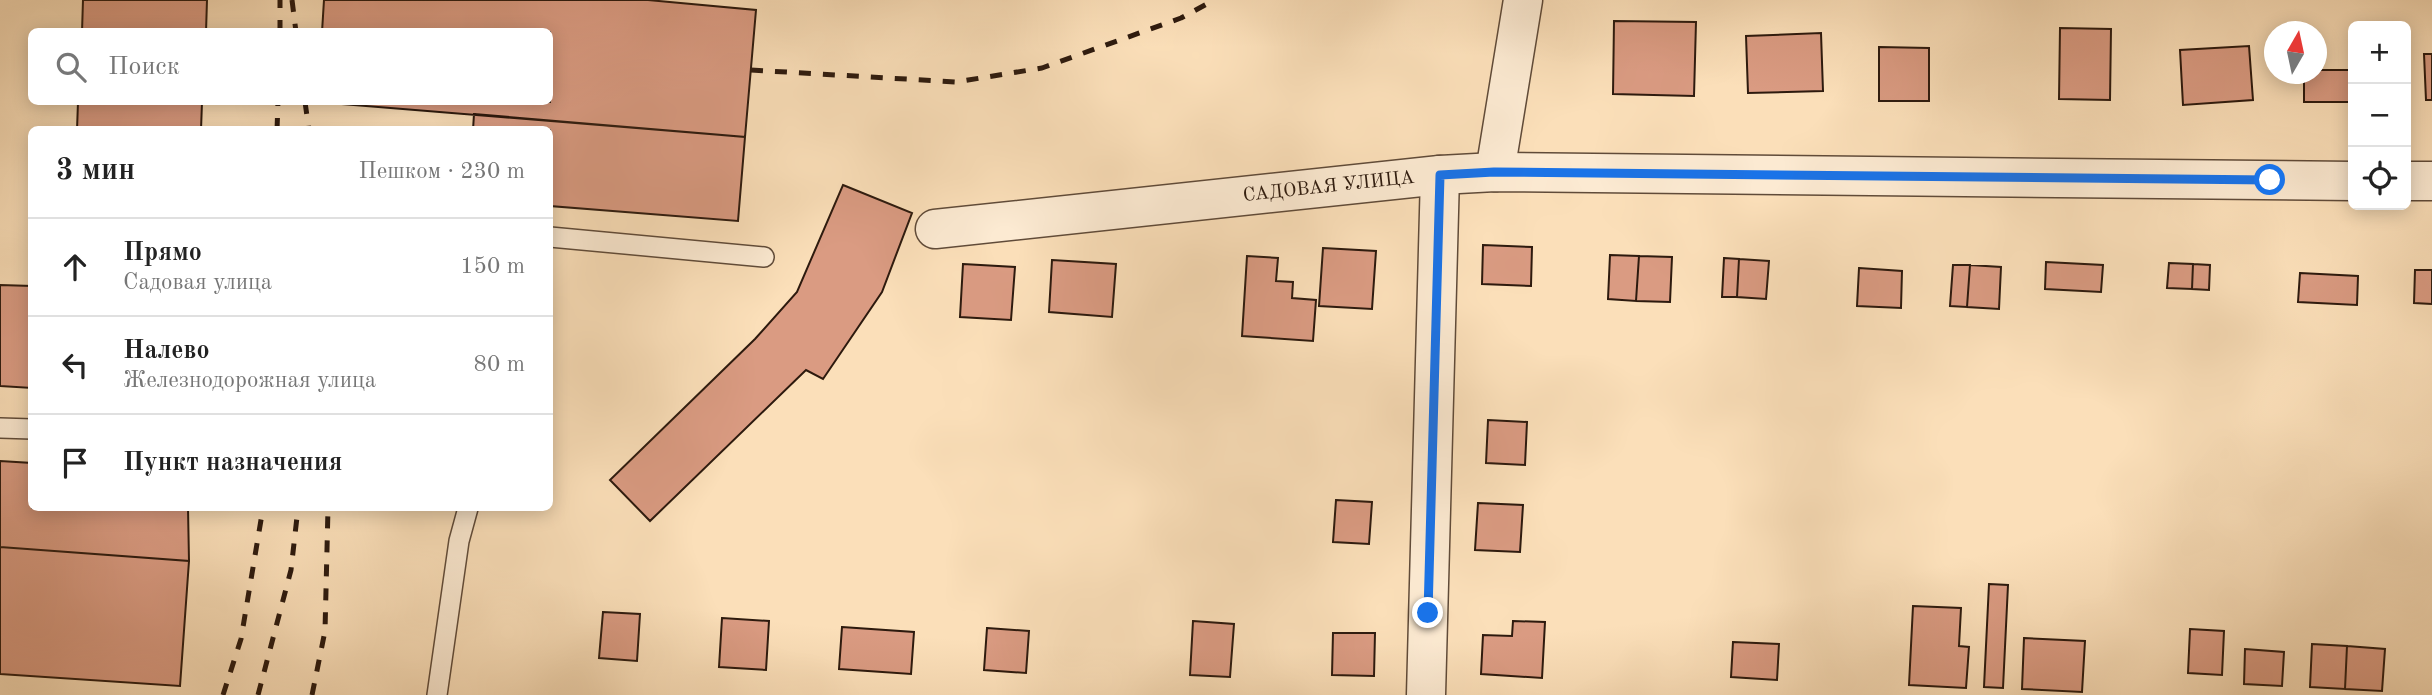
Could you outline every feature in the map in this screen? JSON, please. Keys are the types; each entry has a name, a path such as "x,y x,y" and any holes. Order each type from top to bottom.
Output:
{"street":[{"path":"1494,172 1523,0"},
{"name":"САДОВАЯ УЛИЦА","path":"935,229 1440,175 1494,172 2348,181"},
{"path":"1426,695 1440,175"},
{"path":"2411,181 2432,181"}],"lane":[{"path":"553,237 764,257"},
{"path":"0,428 28,429"},
{"path":"437,695 459,541 467,511"}],"building":[{"path":"83,0 207,0 206,28 82,28"},
{"path":"324,0 648,0 756,10 745,137 354,105 553,105 553,28 322,28"},
{"path":"1614,21 1696,22 1694,96 1613,94"},
{"path":"2060,28 2111,29 2110,100 2059,99"},
{"path":"1821,33 1823,91 1748,93 1746,36"},
{"path":"2249,46 2253,100 2183,105 2180,50"},
{"path":"1879,47 1929,48 1929,101 1879,101"},
{"path":"2424,54 2432,54 2432,100 2426,100"},
{"path":"2327,70 2348,70 2348,102 2304,102 2304,84 2327,84"},
{"path":"78,105 202,105 201,126 77,126"},
{"path":"474,114 745,137 738,221 553,206 553,126 473,126"},
{"path":"843,185 912,213 882,292 823,379 806,370 650,521 610,480 755,339 797,292"},
{"path":"1483,245 1532,247 1531,286 1482,284"},
{"path":"1323,248 1376,251 1372,309 1319,306"},
{"path":"1610,255 1639,256 1636,301 1608,299"},
{"path":"1247,256 1278,258 1276,281 1293,282 1292,298 1316,300 1313,341 1242,336"},
{"path":"1639,256 1672,257 1670,302 1636,301"},
{"path":"1724,258 1739,259 1737,297 1722,297"},
{"path":"1739,259 1769,261 1766,299 1737,297"},
{"path":"1052,260 1116,264 1112,317 1049,312"},
{"path":"2046,262 2103,265 2101,292 2045,289"},
{"path":"2169,263 2193,264 2192,289 2167,288"},
{"path":"963,264 1015,267 1011,320 960,317"},
{"path":"2193,264 2210,265 2209,290 2192,289"},
{"path":"1953,265 1970,265 1967,307 1950,306"},
{"path":"1970,265 2001,267 1999,309 1967,307"},
{"path":"1859,268 1902,271 1901,308 1857,306"},
{"path":"2415,270 2432,270 2432,304 2414,303"},
{"path":"2300,273 2358,276 2357,305 2298,302"},
{"path":"0,285 28,286 28,388 0,386"},
{"path":"1488,420 1527,422 1525,465 1486,463"},
{"path":"0,461 28,463 28,511 188,511 189,561 0,547"},
{"path":"1336,500 1372,502 1369,544 1333,542"},
{"path":"1478,503 1523,505 1520,552 1475,550"},
{"path":"0,547 189,561 180,686 0,674"},
{"path":"1989,584 2008,585 2003,688 1984,687"},
{"path":"1913,606 1961,608 1959,646 1969,647 1966,688 1909,685"},
{"path":"603,612 640,614 637,661 599,658"},
{"path":"722,618 769,621 766,670 719,667"},
{"path":"1193,621 1234,624 1230,677 1190,675"},
{"path":"1513,621 1545,622 1542,678 1481,674 1483,635 1512,636"},
{"path":"842,627 914,632 911,674 839,669"},
{"path":"987,628 1029,631 1026,673 984,670"},
{"path":"2190,629 2224,631 2222,675 2188,673"},
{"path":"1333,633 1375,633 1374,676 1332,675"},
{"path":"2024,638 2085,641 2082,692 2022,689"},
{"path":"1733,642 1779,644 1777,680 1731,677"},
{"path":"2312,644 2347,646 2345,689 2310,687"},
{"path":"2347,646 2385,649 2382,691 2345,689"},
{"path":"2245,649 2284,652 2282,686 2244,684"}],"railway":[{"path":"280,0 280,28"},
{"path":"292,0 296,28"},
{"path":"751,70 956,82 1042,68 1181,18 1214,0"},
{"path":"277,126 278,105"},
{"path":"305,105 308,126"},
{"path":"223,695 241,639 262,511"},
{"path":"258,695 291,570 298,511"},
{"path":"312,695 325,631 328,511"}],"route":[{"path":"1428,613 1440,175 1494,172 2270,180"}]}
